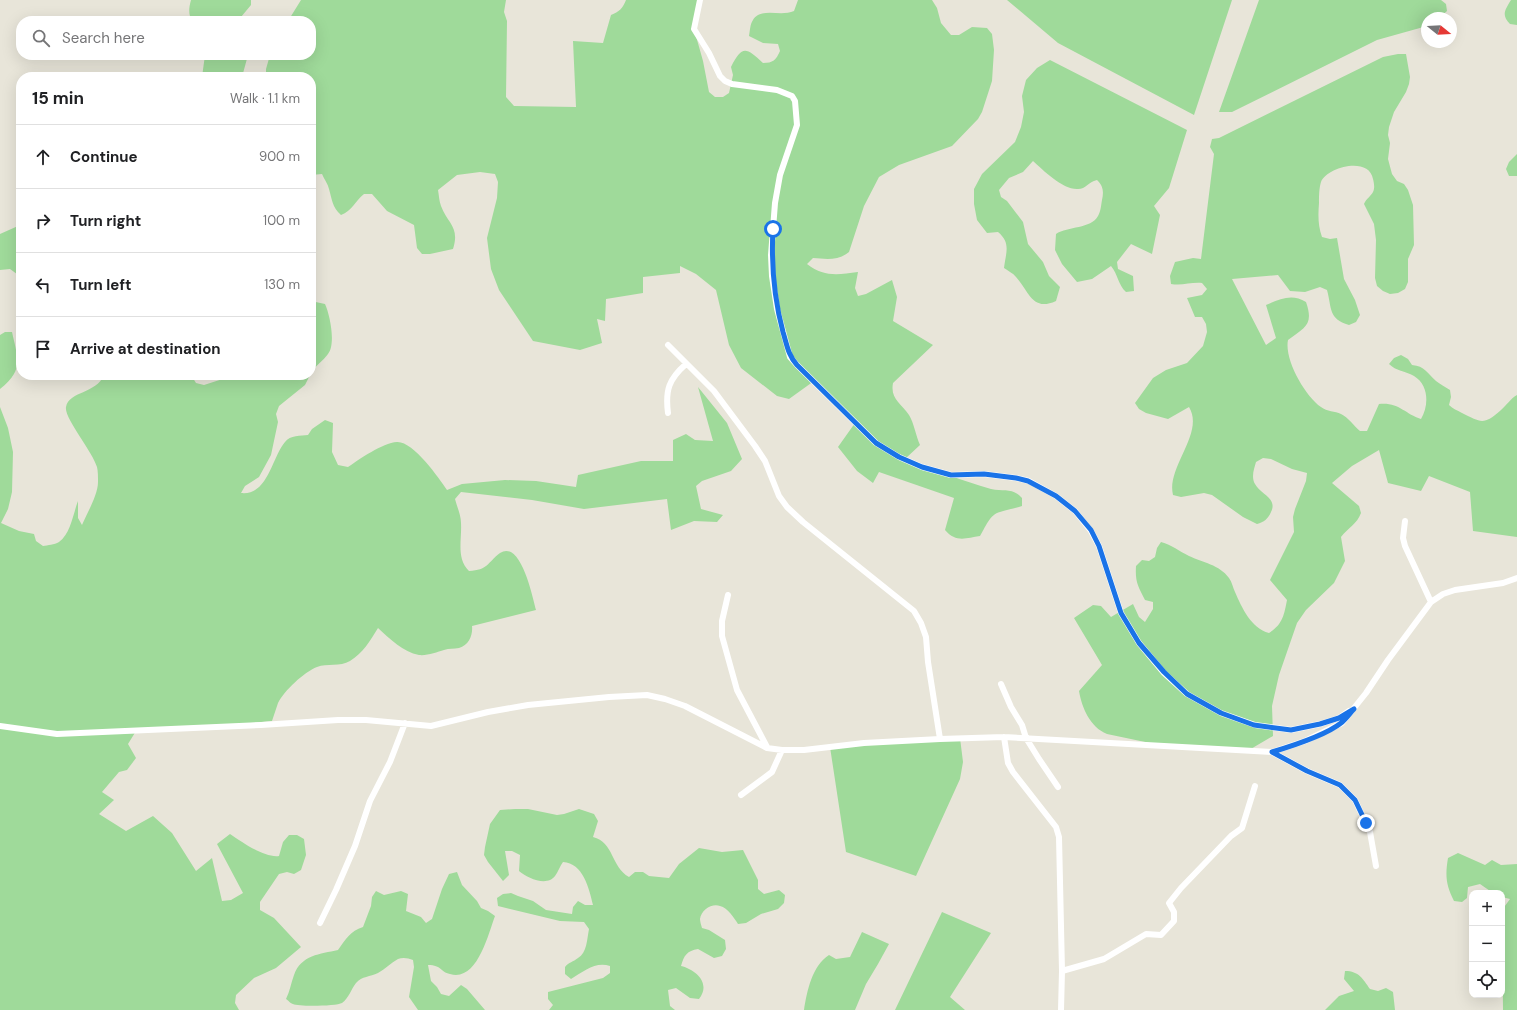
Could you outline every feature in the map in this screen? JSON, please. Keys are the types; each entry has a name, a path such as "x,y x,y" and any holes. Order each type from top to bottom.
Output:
{"street":[{"path":"700,0 694,29 721,78 732,84 784,92 792,96 797,105 797,125 780,175 776,196 771,255 772,276 777,309 790,357 876,443 899,457 922,467 951,475 984,474 1028,481 1056,496 1075,511 1091,530 1099,546 1121,613 1139,643 1164,672 1187,694 1221,713 1254,725 1291,730 1320,724 1339,718 1354,709"},
{"path":"668,345 714,391 755,446 765,461 774,486 787,506 803,522 914,611 921,622 926,637 928,662 940,739"},
{"path":"668,413 668,390 671,380 686,364"},
{"path":"1405,521 1403,538 1405,546 1431,602"},
{"path":"0,726 57,734 338,720 366,720 431,726 488,712 528,705 647,695 685,706 767,748 782,750 804,750 864,743 1004,737 1272,752 1305,741 1342,723 1366,693 1388,660 1431,602 1443,594 1455,590 1504,583 1517,578"},
{"path":"728,595 722,621 722,636 738,690 767,748"},
{"path":"1001,684 1011,708 1022,725 1026,738 1058,786"},
{"path":"320,923 355,846 370,801 390,762 405,723"},
{"path":"1004,737 1008,763 1013,772 1056,827 1059,837 1062,972 1061,1010"},
{"path":"741,795 772,772 782,750"},
{"path":"1272,752 1307,771 1340,785 1355,800 1370,832 1376,866"},
{"path":"1062,972 1104,959 1146,934 1161,935 1174,921 1174,912 1169,903 1180,888 1231,836 1242,828 1255,786"}],"green space":[{"path":"191,0 251,0 251,5 242,16 190,16"},
{"path":"301,0 506,0 504,12 507,21 506,97 514,106 576,107 573,41 603,43 611,15 616,13 624,5 626,0 700,0 694,29 703,61 709,92 715,97 723,97 729,93 733,75 731,67 741,52 748,51 763,63 772,62 776,59 780,51 778,44 763,43 749,36 751,23 756,16 761,14 789,13 794,11 798,0 932,0 937,8 941,23 951,35 959,35 972,27 987,28 992,34 994,50 992,81 982,112 978,119 952,146 899,165 879,177 864,206 849,252 836,258 813,258 807,264 819,271 831,274 858,272 855,288 858,296 866,294 892,280 897,297 893,321 933,345 893,383 893,393 911,418 920,445 905,459 980,486 996,490 1008,490 1015,492 1022,498 1022,506 993,515 980,536 961,539 953,537 945,530 954,498 879,472 873,483 857,471 838,447 855,423 814,381 789,399 777,396 741,368 729,345 716,290 696,274 680,266 680,273 643,277 643,293 606,299 605,321 597,319 602,343 580,350 533,341 499,290 491,269 487,238 497,198 498,182 495,174 480,172 457,175 438,190 441,206 454,230 455,242 453,249 430,254 422,254 417,248 414,225 387,211 372,194 364,194 348,211 341,215 334,206 322,174 316,175 316,72 266,72 269,60 316,60 316,16 291,16"},
{"path":"1007,0 1232,0 1194,115 1058,43"},
{"path":"1259,0 1441,0 1446,4 1446,12 1421,12 1421,28 1377,40 1232,112 1219,112"},
{"path":"1511,0 1517,0 1517,25 1510,24 1505,15"},
{"path":"1406,54 1410,77 1406,92 1394,112 1389,127 1388,135 1390,143 1388,159 1392,174 1397,181 1404,184 1408,190 1413,205 1414,245 1408,259 1408,282 1405,289 1398,293 1390,294 1377,286 1375,278 1376,240 1374,224 1364,204 1373,192 1374,182 1370,172 1364,168 1356,166 1339,168 1331,172 1321,182 1318,216 1322,237 1330,239 1337,238 1344,279 1355,300 1360,315 1356,322 1349,325 1337,320 1332,312 1327,290 1320,287 1305,292 1290,291 1278,275 1232,279 1266,345 1276,338 1266,305 1291,297 1301,299 1306,302 1309,316 1308,321 1303,328 1288,340 1289,357 1292,367 1302,386 1315,402 1323,409 1344,415 1360,431 1367,431 1379,404 1392,405 1421,419 1424,414 1426,396 1423,385 1414,376 1389,364 1394,358 1401,355 1408,359 1412,365 1426,370 1436,381 1450,390 1451,397 1449,405 1474,419 1482,421 1490,418 1517,395 1517,537 1473,531 1470,492 1429,476 1421,491 1388,483 1379,450 1352,466 1332,483 1359,506 1361,513 1355,523 1341,537 1345,561 1334,583 1306,610 1297,623 1279,675 1272,706 1273,736 1249,750 1169,747 1107,734 1091,722 1080,697 1079,691 1102,665 1074,618 1093,605 1101,606 1111,617 1133,604 1139,617 1145,622 1153,609 1153,602 1145,600 1140,591 1137,580 1136,566 1142,560 1149,561 1155,557 1157,548 1161,542 1221,570 1230,580 1248,617 1257,627 1269,633 1280,623 1284,615 1287,600 1270,580 1294,532 1293,517 1306,481 1307,473 1292,469 1271,459 1263,458 1256,462 1253,479 1257,488 1268,496 1273,507 1267,518 1257,524 1243,517 1212,495 1204,493 1181,497 1173,495 1172,484 1175,473 1192,428 1193,417 1189,407 1168,419 1146,413 1139,409 1135,403 1153,378 1166,370 1187,363 1203,346 1207,332 1206,324 1202,317 1195,317 1187,298 1202,295 1207,289 1202,283 1179,285 1171,284 1170,276 1175,262 1193,258 1201,259 1214,154 1210,147 1212,139 1219,138 1383,57"},
{"path":"204,60 247,60 243,72 203,72"},
{"path":"1050,60 1187,130 1169,188 1154,206 1160,215 1152,254 1131,244 1117,262 1118,269 1133,276 1134,291 1126,292 1123,289 1111,266 1092,279 1077,282 1062,264 1055,250 1056,234 1061,231 1090,223 1098,216 1101,208 1103,191 1101,184 1097,180 1081,189 1072,188 1054,179 1033,161 1023,172 1009,178 999,190 1001,197 1007,201 1023,222 1028,244 1043,262 1049,276 1060,287 1056,301 1048,304 1036,302 1015,276 1004,268 1007,248 1005,240 998,232 987,233 977,220 974,204 974,189 982,174 1015,142 1021,127 1024,112 1022,96 1026,80 1037,68"},
{"path":"1517,154 1517,176 1509,176 1506,169 1509,162"},
{"path":"16,227 16,273 10,269 0,270 0,234"},
{"path":"316,302 325,304 329,315 331,329 332,344 324,359 316,367"},
{"path":"5,332 12,332 16,350 16,370 8,382 0,389 0,335"},
{"path":"194,380 196,383 204,385 220,380 308,380 305,385 279,406 276,414 278,422 271,455 259,477 245,486 241,493 250,492 263,482 280,449 287,440 296,436 308,435 312,429 325,420 333,423 332,452 338,465 348,467 378,448 397,442 403,443 410,447 418,454 432,469 447,490 462,484 505,480 536,481 576,487 578,475 641,461 673,461 673,440 686,434 695,440 713,441 698,387 727,423 742,459 731,471 702,481 696,486 701,509 723,515 717,522 694,521 671,530 667,499 584,509 532,500 461,492 455,499 461,520 460,548 462,560 465,566 469,571 480,569 484,568 500,553 507,551 514,554 525,572 536,610 472,626 470,639 462,647 446,649 425,655 419,655 402,648 378,628 369,642 355,658 346,663 325,665 312,669 295,682 278,703 272,721 200,728 136,731 128,744 136,758 127,770 119,772 102,792 114,800 99,814 126,831 153,816 172,833 196,871 212,858 222,901 231,900 243,893 217,844 230,834 253,849 273,856 279,856 283,842 289,835 297,835 304,839 306,855 301,870 294,874 287,872 279,874 260,902 260,910 274,918 301,947 276,968 254,978 236,995 235,1003 239,1010 0,1010 0,407 8,428 13,452 12,492 8,509 1,523 19,531 34,534 36,541 43,546 55,544 59,542 66,534 78,501 78,518 82,525 98,487 97,469 94,461 69,419 66,407 72,398 95,386 100,381"},
{"path":"960,738 963,762 960,779 916,876 846,852 830,747"},
{"path":"528,809 557,815 579,809 594,814 598,821 593,837 605,844 623,873 629,877 635,872 643,872 649,876 669,878 679,864 699,848 722,852 743,850 758,880 758,889 764,894 779,890 785,895 784,903 778,909 761,914 746,923 738,924 723,907 717,905 707,908 702,913 700,919 702,928 709,930 725,940 726,949 722,956 714,958 698,949 686,954 681,966 697,974 703,983 704,988 699,999 690,998 676,988 668,990 670,1006 675,1010 549,1010 553,1005 548,999 548,992 603,978 610,973 610,966 595,966 585,970 571,979 565,974 565,967 581,956 585,949 589,929 584,922 560,921 498,906 497,898 503,894 511,893 533,901 546,910 572,914 573,907 578,901 585,905 593,905 584,878 576,867 570,863 563,862 555,876 547,881 542,881 532,879 519,871 520,855 512,851 505,851 509,875 503,881 484,855 485,847 490,824 500,810"},
{"path":"1458,853 1485,865 1492,860 1501,865 1517,864 1517,1010 1503,1010 1503,998 1505,998 1505,906 1510,899 1505,898 1505,890 1489,890 1480,884 1468,887 1467,898 1462,902 1454,901 1449,890 1447,880 1448,858"},
{"path":"457,872 462,885 477,901 481,908 495,916 485,945 474,964 467,971 459,975 450,974 444,972 436,966 428,965 431,981 441,994 449,996 461,985 467,989 485,1010 418,1010 409,997 414,967 413,960 406,958 398,959 378,973 358,981 342,1003 302,1006 292,1004 286,999 294,975 301,963 312,956 338,950 351,933 363,927 371,906 372,897 376,891 384,895 401,891 408,894 406,911 421,917 426,923 432,919 442,889 449,874"},
{"path":"942,912 991,933 950,997 965,1010 895,1010"},
{"path":"862,932 889,944 866,984 855,1010 804,1010 811,980 818,966 829,955 836,959 850,957"},
{"path":"1345,971 1354,972 1357,974 1363,979 1370,989 1378,991 1386,988 1393,992 1395,1010 1325,1010 1339,996 1354,991 1344,979"}],"route":[{"path":"773,229 771,255 772,276 777,309 790,357 797,365 876,443 899,457 922,467 951,475 984,474 1028,481 1056,496 1075,511 1091,530 1099,546 1121,613 1139,643 1164,672 1187,694 1221,713 1254,725 1291,730 1320,724 1339,718 1354,709 1342,723 1329,730 1305,741 1272,752 1307,771 1340,785 1355,800 1366,823"}]}
